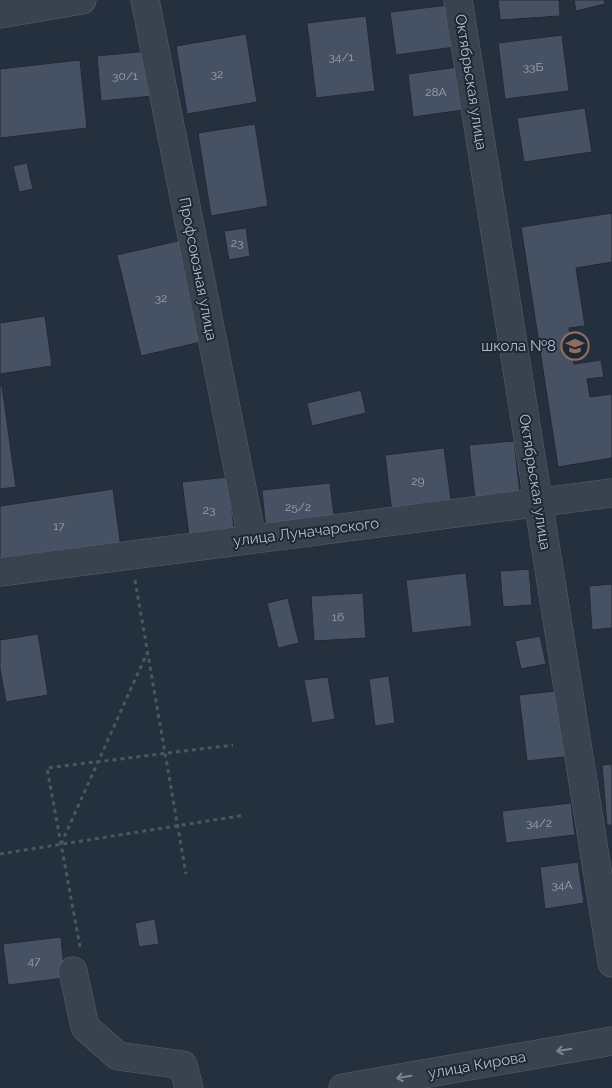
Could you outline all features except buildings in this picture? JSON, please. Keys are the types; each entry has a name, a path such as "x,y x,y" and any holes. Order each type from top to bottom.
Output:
{"street":[{"path":"0,14 82,0"},
{"name":"Профсоюзная улица","path":"145,0 252,538"},
{"name":"Октябрьская улица","path":"458,0 612,963"},
{"name":"улица Луначарского","path":"0,572 612,493"},
{"path":"77,960 85,1027 118,1056 183,1065 189,1088"},
{"name":"улица Кирова","path":"343,1088 612,1041"}],"path":[{"path":"130,555 186,874"},
{"path":"61,844 147,652"},
{"path":"77,960 61,844 47,768 233,745"},
{"path":"0,854 245,815"}],"place":[{"name":"школа №8","path":"575,346"}]}
